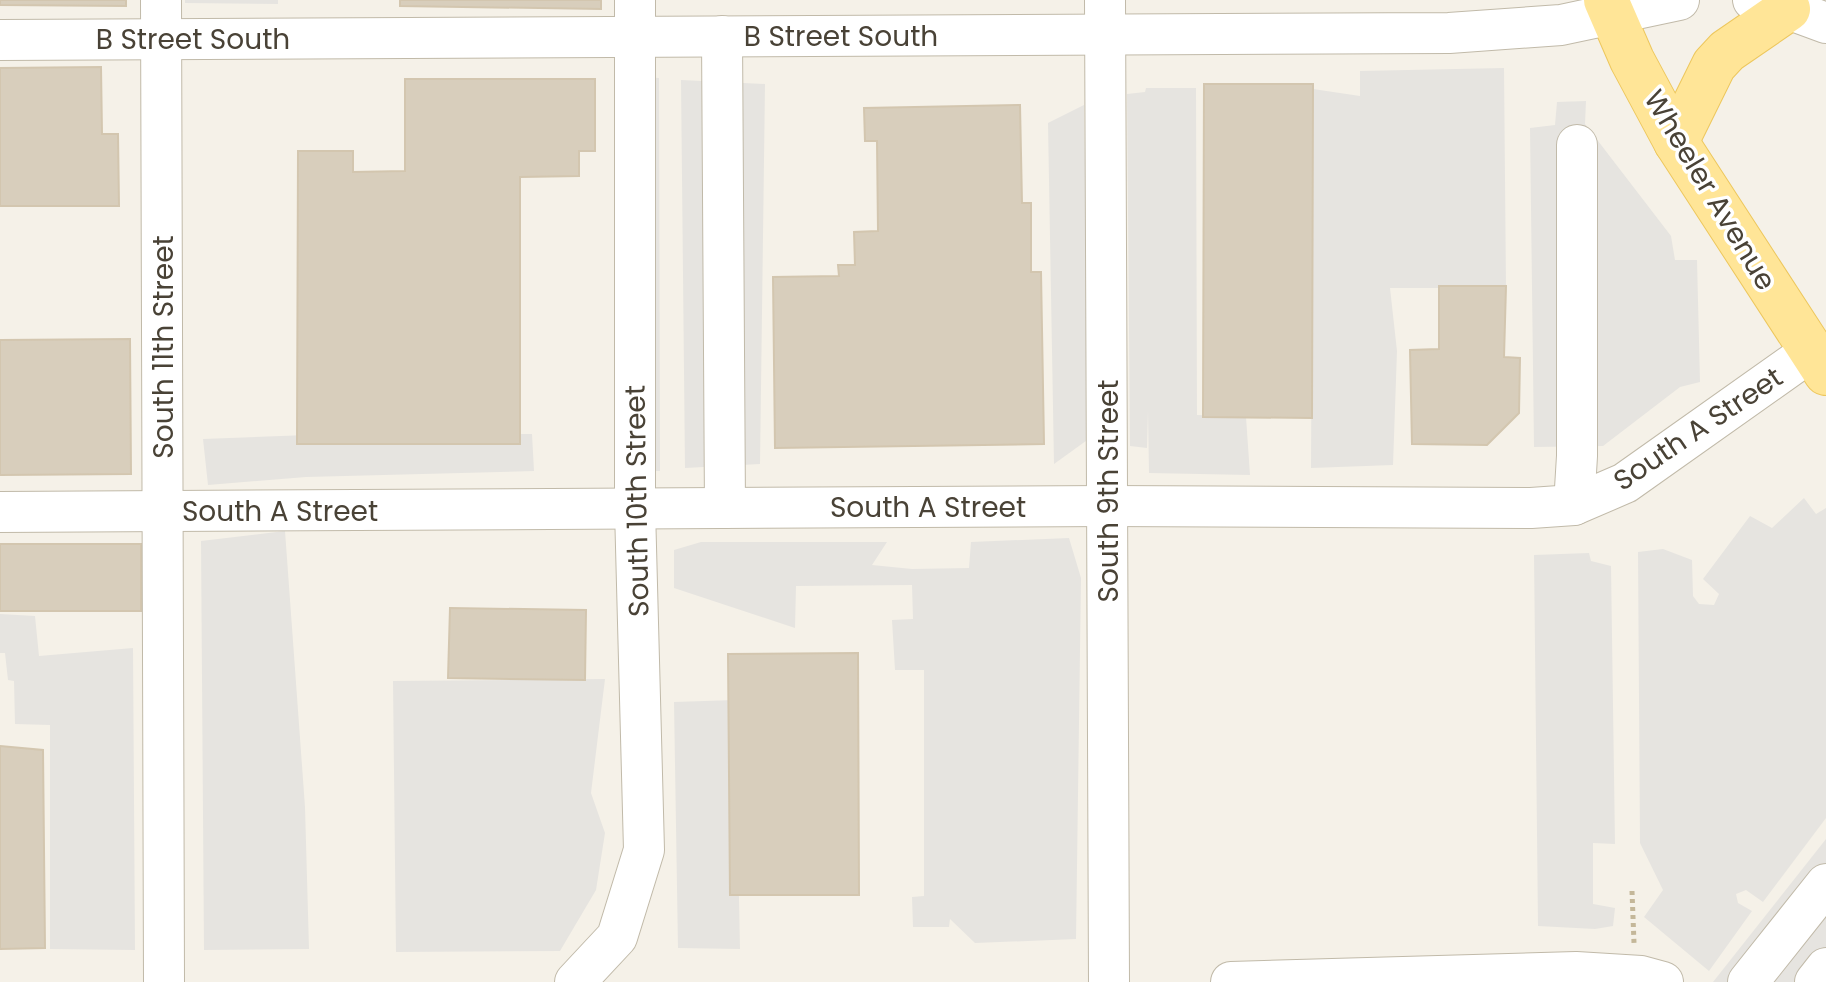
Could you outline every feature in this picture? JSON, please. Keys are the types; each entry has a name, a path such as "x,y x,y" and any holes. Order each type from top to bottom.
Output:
{"main road":[{"name":"Wheeler Avenue","path":"1609,7 1632,60 1676,142 1818,363"},
{"path":"1676,142 1714,65 1727,51 1789,11"}],"street":[{"name":"B Street South","path":"0,40 161,19 635,18 722,36 1105,17 1449,33 1546,27 1609,7 1679,0"},
{"name":"South 9th Street","path":"1105,17 1109,982"},
{"name":"South 10th Street","path":"575,982 617,937 644,850 635,509 635,18"},
{"name":"South 11th Street","path":"161,19 164,982"},
{"path":"722,36 725,508"},
{"path":"1574,505 1577,456 1577,145"},
{"name":"South A Street","path":"0,512 1108,506 1531,508 1574,505 1625,483 1818,363"},
{"path":"1748,982 1826,884"},
{"path":"1815,982 1826,968"},
{"path":"1231,982 1576,972 1641,976 1663,982"}],"path":[{"path":"1632,891 1633,956"}],"shaded area":[{"path":"185,0 278,0 278,4 185,3"},
{"path":"1504,68 1506,288 1390,288 1397,351 1393,465 1311,468 1313,89 1360,96 1360,71"},
{"path":"644,77 659,78 660,471 646,471"},
{"path":"681,80 765,84 760,464 685,468"},
{"path":"1146,88 1196,88 1197,415 1246,417 1250,475 1149,473 1148,411 1147,448 1130,446 1127,94 1145,92"},
{"path":"1586,101 1585,124 1671,236 1675,260 1697,260 1700,382 1680,387 1603,446 1534,447 1530,128 1555,125 1557,102"},
{"path":"1084,105 1090,438 1054,464 1048,123"},
{"path":"532,434 534,471 306,477 208,485 203,439 308,435"},
{"path":"1804,498 1816,514 1826,508 1826,818 1763,902 1746,890 1736,894 1738,903 1752,911 1709,971 1644,917 1663,890 1640,843 1638,552 1663,549 1692,560 1693,596 1699,604 1714,605 1719,594 1703,579 1750,516 1772,528"},
{"path":"285,531 305,807 309,949 204,950 201,541"},
{"path":"1069,538 1081,578 1076,939 975,943 950,919 949,927 913,927 912,897 924,896 924,670 895,670 892,620 913,619 912,585 796,586 795,628 674,588 674,550 701,542 887,542 872,565 912,569 969,568 971,542"},
{"path":"1589,553 1591,561 1611,566 1615,844 1593,843 1593,904 1615,908 1613,926 1595,929 1538,926 1534,555"},
{"path":"0,614 35,616 39,656 133,648 135,950 50,949 50,725 15,724 14,681 8,680 5,653 0,653"},
{"path":"605,679 591,793 605,833 596,890 560,951 396,952 393,681"},
{"path":"735,700 740,949 678,948 674,702"},
{"path":"1826,839 1826,982 1713,982"}],"building":[{"path":"0,0 126,0 126,6 0,5"},
{"path":"400,0 601,0 601,9 400,6"},
{"path":"101,67 102,134 118,134 119,206 0,206 0,68"},
{"path":"405,79 595,79 595,151 579,151 579,176 520,177 520,444 297,444 298,151 353,151 353,172 405,171"},
{"path":"1204,84 1313,84 1312,418 1203,417"},
{"path":"1020,105 1022,203 1031,203 1031,272 1041,272 1044,444 775,448 773,277 839,276 838,265 855,265 854,232 878,231 877,141 865,141 864,108"},
{"path":"1439,286 1506,286 1504,357 1520,358 1519,413 1487,445 1412,444 1410,350 1439,349"},
{"path":"130,339 131,474 0,475 0,340"},
{"path":"0,544 141,544 141,611 0,611"},
{"path":"450,608 586,610 585,680 448,678"},
{"path":"858,653 859,895 730,895 728,654"},
{"path":"0,746 43,750 45,948 0,949"}]}
